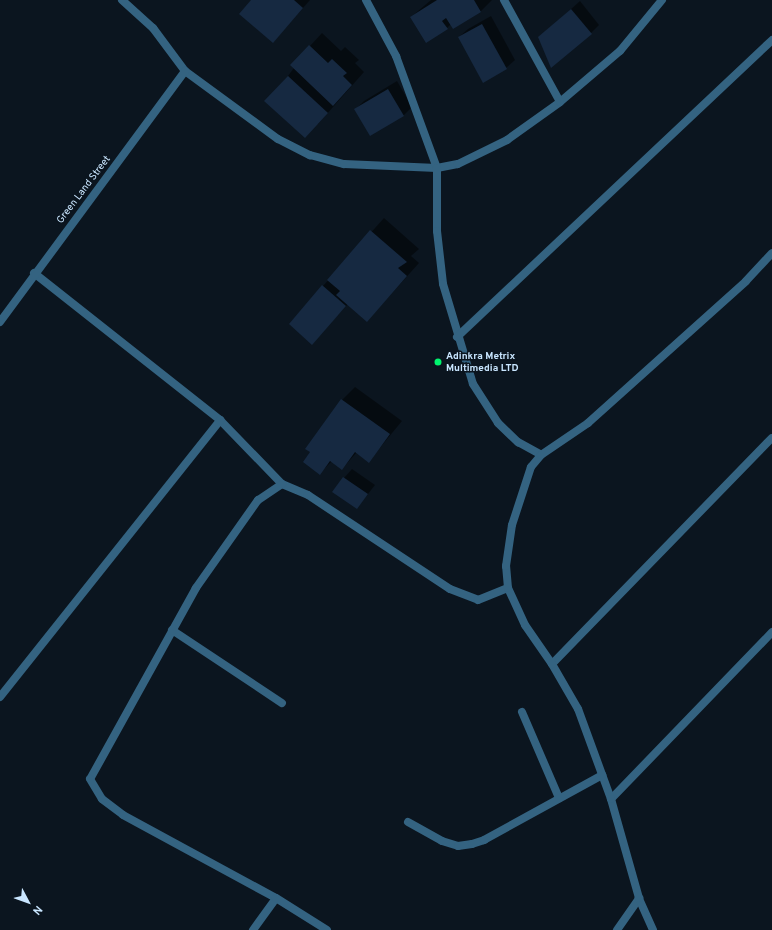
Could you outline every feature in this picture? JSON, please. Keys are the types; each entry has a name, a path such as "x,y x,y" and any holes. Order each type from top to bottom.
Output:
{"street":[{"path":"122,0 153,28 185,71 278,138 310,154 344,164 437,168 458,164 507,140 560,102 620,51 655,4 662,0"},
{"path":"366,0 396,56 437,168 437,231 443,284 457,337 473,384 498,423 518,442 541,455"},
{"path":"504,0 560,102"},
{"path":"457,337 772,40"},
{"name":"Green Land Street","path":"0,322 34,273 185,71"},
{"path":"653,930 639,898 611,799 578,709 552,664 525,624 508,588 506,566 512,525 531,467 541,455 588,423 746,282 772,253"},
{"path":"34,273 220,420 282,484 308,495 450,589 478,600 508,588"},
{"path":"0,697 220,420"},
{"path":"552,664 772,438"},
{"path":"282,484 258,500 196,588 90,779 102,799 123,815 276,898 327,930"},
{"path":"172,630 282,703"},
{"path":"611,799 772,632"},
{"path":"522,712 560,798"},
{"path":"408,822 442,841 458,846 472,844 484,840 602,775"},
{"path":"254,930 276,898"},
{"path":"617,930 639,898"}],"building":[{"path":"251,0 294,0 303,8 273,43 239,14"},
{"path":"437,0 474,0 481,12 453,29 446,18 442,21 448,29 426,43 410,17"},
{"path":"571,9 592,34 551,68 538,37"},
{"path":"482,24 507,69 483,83 458,37"},
{"path":"309,45 328,63 332,59 347,73 343,76 352,85 333,106 290,65"},
{"path":"288,76 328,113 305,138 264,101"},
{"path":"388,89 404,116 370,136 354,109"},
{"path":"370,230 407,262 398,268 407,276 367,322 336,295 340,291 327,280"},
{"path":"322,285 346,306 312,345 289,324"},
{"path":"341,399 390,434 369,463 355,452 342,470 330,461 320,475 303,462 310,452 305,449"},
{"path":"343,477 368,494 357,509 332,492"}],"place":[{"name":"Adinkra Metrix Multimedia LTD","path":"438,362"}]}
